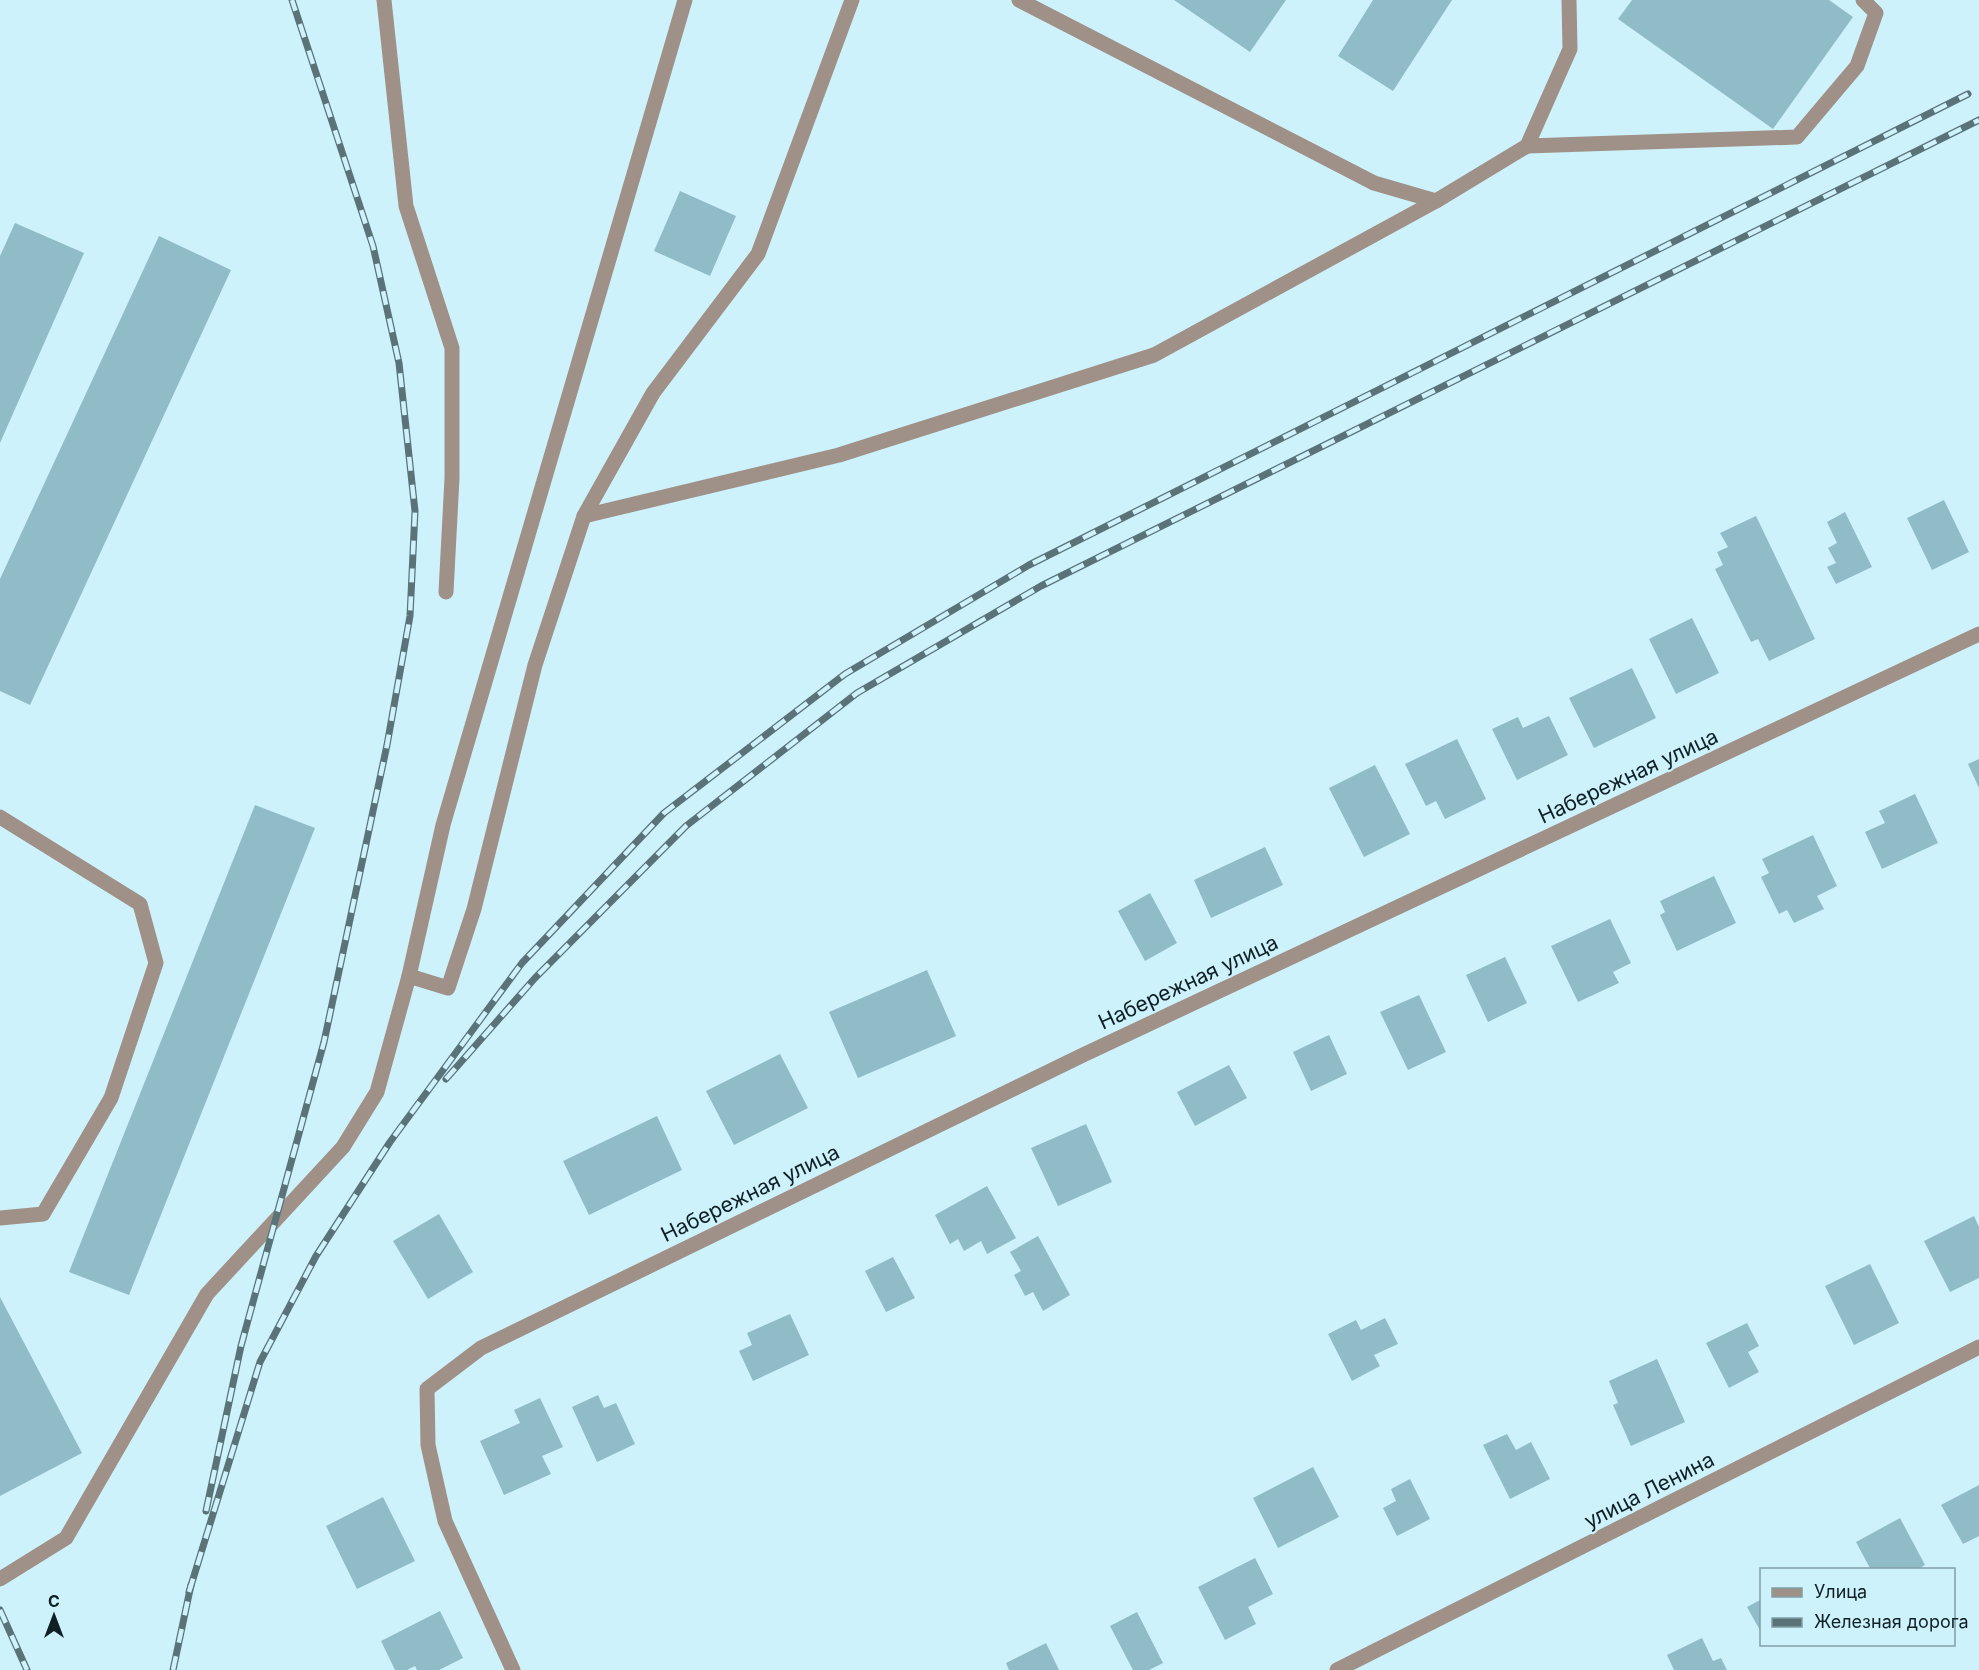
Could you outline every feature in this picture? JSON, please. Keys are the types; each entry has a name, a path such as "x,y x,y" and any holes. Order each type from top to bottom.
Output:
{"street":[{"path":"384,0 406,206 452,348 452,478 446,592"},
{"path":"0,1579 66,1538 207,1294 343,1147 377,1092 409,976 443,825 685,0"},
{"path":"409,976 448,988 474,909 535,665 584,516 653,393 758,254 852,0"},
{"path":"1019,0 1374,183 1436,201"},
{"path":"1527,146 1570,49 1569,0"},
{"path":"584,516 838,455 1154,355 1436,201 1527,146 1797,137 1857,66 1875,13 1863,0"},
{"name":"Набережная улица","path":"513,1670 445,1521 428,1445 427,1389 481,1348 1018,1086 1979,634"},
{"path":"0,817 140,904 156,963 111,1098 43,1214 0,1218"},
{"name":"улица Ленина","path":"1337,1670 1979,1347"}],"building":[{"path":"1174,0 1286,0 1250,52"},
{"path":"1373,0 1452,0 1393,91 1338,56"},
{"path":"1632,0 1829,0 1853,17 1773,129 1618,19"},
{"path":"680,191 736,216 710,276 654,251"},
{"path":"15,223 84,253 0,443 0,256"},
{"path":"159,236 231,270 30,705 0,691 0,579"},
{"path":"1944,500 1969,552 1932,570 1907,518"},
{"path":"1845,512 1872,567 1836,584 1827,567 1836,563 1828,548 1837,543 1827,522"},
{"path":"1756,516 1815,639 1769,661 1758,639 1751,642 1715,569 1723,565 1717,552 1728,547 1720,533"},
{"path":"1692,618 1719,673 1676,694 1649,639"},
{"path":"1632,668 1656,718 1594,748 1569,698"},
{"path":"1549,716 1568,755 1517,780 1492,729 1518,717 1523,728"},
{"path":"1457,739 1486,799 1445,819 1436,801 1426,806 1405,764"},
{"path":"1979,759 1979,788 1968,764"},
{"path":"1375,765 1410,834 1364,857 1329,788"},
{"path":"1915,794 1938,843 1882,869 1865,832 1885,823 1879,811"},
{"path":"255,805 315,828 129,1295 69,1272"},
{"path":"1813,835 1837,886 1817,896 1824,909 1794,923 1787,910 1779,914 1761,877 1769,873 1762,859"},
{"path":"1265,847 1283,885 1211,918 1194,880"},
{"path":"1714,876 1736,923 1677,951 1660,915 1665,912 1660,901"},
{"path":"1150,893 1177,943 1145,961 1118,911"},
{"path":"1610,919 1631,963 1613,972 1619,983 1578,1002 1551,946"},
{"path":"1505,957 1527,1003 1488,1022 1466,975"},
{"path":"927,970 956,1036 858,1078 829,1012"},
{"path":"1419,995 1446,1052 1408,1070 1380,1012"},
{"path":"1329,1035 1347,1074 1311,1091 1293,1052"},
{"path":"780,1054 808,1108 734,1145 706,1091"},
{"path":"1229,1065 1247,1098 1195,1126 1177,1092"},
{"path":"657,1116 682,1170 589,1215 563,1161"},
{"path":"1086,1124 1112,1182 1058,1206 1031,1148"},
{"path":"987,1186 1016,1238 987,1254 981,1241 964,1251 958,1239 950,1244 935,1215"},
{"path":"439,1214 473,1272 428,1299 393,1241"},
{"path":"1974,1216 1979,1227 1979,1278 1950,1292 1924,1241"},
{"path":"1038,1236 1070,1295 1043,1311 1033,1292 1025,1296 1014,1275 1021,1271 1010,1252"},
{"path":"893,1257 915,1298 886,1312 865,1271"},
{"path":"1870,1264 1899,1323 1854,1345 1825,1286"},
{"path":"0,1297 82,1453 0,1496"},
{"path":"790,1314 809,1355 753,1381 739,1351 752,1345 747,1333"},
{"path":"1385,1318 1398,1344 1374,1355 1380,1366 1352,1381 1328,1334 1356,1320 1361,1330"},
{"path":"1747,1323 1759,1346 1748,1352 1759,1372 1729,1388 1706,1343"},
{"path":"1657,1359 1685,1422 1631,1446 1613,1405 1618,1403 1609,1381"},
{"path":"598,1395 604,1408 616,1403 635,1444 597,1462 572,1407"},
{"path":"540,1398 563,1447 542,1456 551,1474 504,1495 480,1441 520,1423 514,1410"},
{"path":"1507,1434 1516,1450 1531,1442 1550,1479 1510,1499 1483,1445"},
{"path":"1313,1467 1339,1517 1278,1548 1253,1498"},
{"path":"1410,1479 1430,1519 1397,1536 1383,1508 1396,1501 1391,1489"},
{"path":"1979,1485 1979,1536 1963,1544 1941,1505"},
{"path":"383,1497 415,1561 357,1589 326,1526"},
{"path":"1900,1518 1925,1565 1920,1568 1870,1568 1856,1542"},
{"path":"1255,1558 1273,1594 1248,1607 1256,1624 1225,1640 1198,1587"},
{"path":"1760,1600 1760,1630 1747,1607"},
{"path":"440,1611 463,1658 439,1670 417,1670 415,1666 407,1670 395,1670 381,1641"},
{"path":"1137,1612 1163,1663 1149,1670 1133,1670 1110,1626"},
{"path":"1702,1638 1713,1661 1721,1658 1727,1670 1674,1670 1667,1655"},
{"path":"1046,1643 1059,1670 1009,1670 1006,1663"}],"railway":[{"path":"206,1511 241,1346 324,1042 387,745 410,616 415,511 399,363 373,246 292,0"},
{"path":"189,1592 260,1362 316,1256 390,1142 522,963 664,813 845,674 1029,565 1968,94"},
{"path":"446,1079 535,978 686,826 857,693 1041,586 1979,120"},
{"path":"173,1670 191,1585"},
{"path":"0,1610 27,1670"}]}
